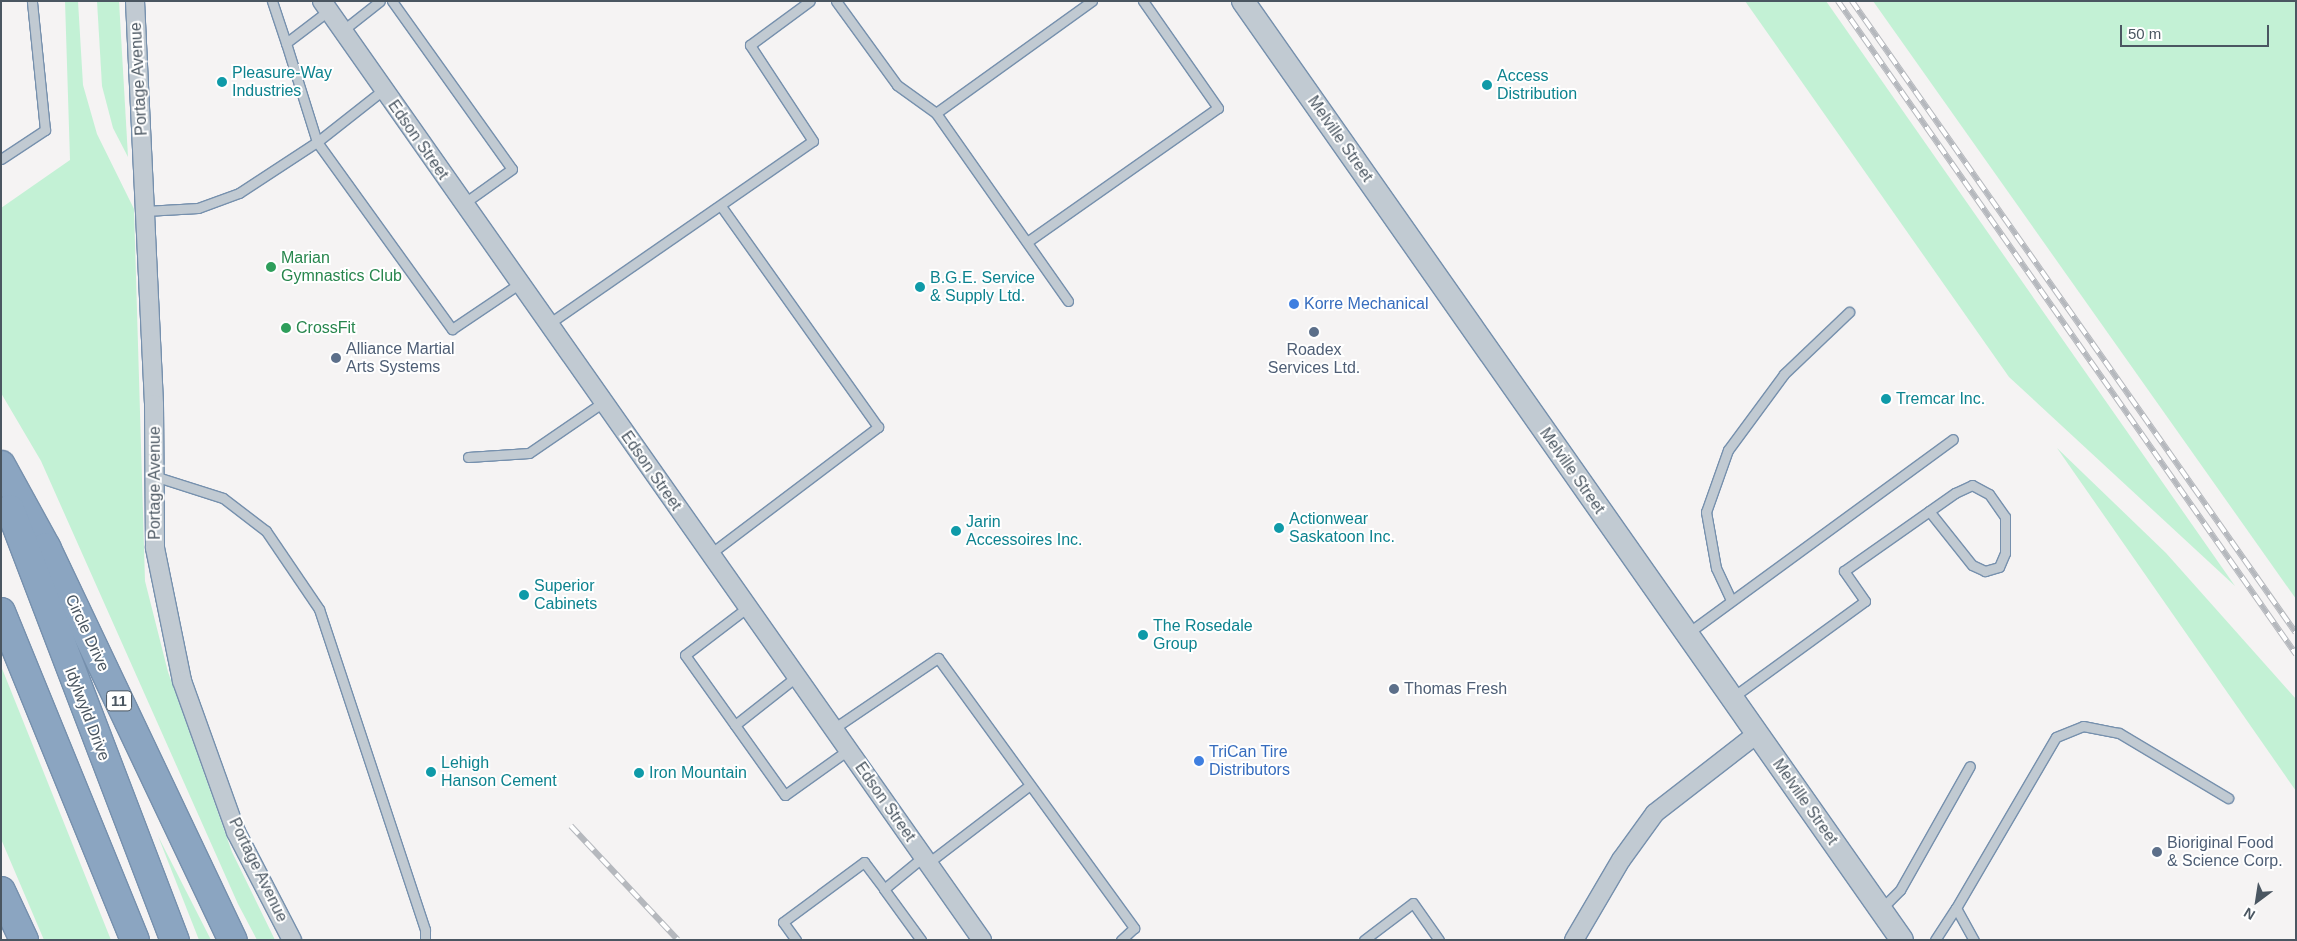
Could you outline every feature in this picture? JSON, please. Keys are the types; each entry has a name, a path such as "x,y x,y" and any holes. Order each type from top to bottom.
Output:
{"highway":[{"name":"Circle Drive","path":"1,465 46,547 233,940"},
{"name":"Idylwyld Drive","path":"1,487 175,940"},
{"path":"1,612 135,940"},
{"path":"1,891 24,940"}],"street":[{"name":"Portage Avenue","path":"135,1 145,211 155,548 182,681 236,832 292,940"},
{"name":"Melville Street","path":"1243,1 1902,940"},
{"name":"Edson Street","path":"325,6 547,325 982,940"},
{"path":"1574,940 1621,860 1655,813 1757,734"}],"lane":[{"path":"1,159 45,130 32,1"},
{"path":"272,1 317,142 452,329 519,284"},
{"path":"342,30 380,1"},
{"path":"392,1 512,169 463,205"},
{"path":"547,325 813,140 750,46 810,1"},
{"path":"836,1 897,85 936,113 1068,300"},
{"path":"936,113 1092,1"},
{"path":"1027,242 1218,108 1143,1"},
{"path":"286,43 325,6"},
{"path":"145,211 198,208 239,193 317,142 384,90"},
{"path":"710,554 878,427 720,206"},
{"path":"1731,600 1716,568 1706,512 1728,450 1784,374 1849,312"},
{"path":"468,457 529,453 602,403"},
{"path":"1686,634 1953,439"},
{"path":"154,476 222,498 266,531 319,609 425,930 425,940"},
{"path":"1732,697 1865,600 1844,571 1929,511 1972,486 1989,494 2005,517 2004,553 1999,567 1985,571 1972,565 1929,511"},
{"path":"748,608 685,654 785,795 848,750"},
{"path":"833,729 938,658 1134,928 1121,940"},
{"path":"735,725 796,677"},
{"path":"1935,940 1956,908 2056,737 2083,726 2119,733 2228,798"},
{"path":"1881,909 1900,890 1970,766"},
{"path":"884,889 1030,785"},
{"path":"796,940 782,922 864,862 919,939"},
{"path":"1364,940 1413,903 1439,940"},
{"path":"1956,908 1974,940"}],"green space":[{"path":"65,1 78,1 83,85 97,134 134,209 145,581 168,672 232,852 275,940 257,940 238,904 41,461 1,393 1,208 70,160"},
{"path":"97,1 119,1 128,157 113,128 102,86"},
{"path":"1745,1 1826,1 2235,586 2009,377"},
{"path":"1873,1 2296,1 2296,599"},
{"path":"2057,448 2166,553 2296,699 2296,791"},
{"path":"1,666 111,940 44,940 1,839"},
{"path":"158,836 211,940 199,940"}],"railway":[{"path":"1838,1 2296,654"},
{"path":"1852,1 2296,633"},
{"path":"571,826 678,940"}],"place":[{"name":"Pleasure-Way Industries","path":"222,82"},
{"name":"Access Distribution","path":"1487,85"},
{"name":"Marian Gymnastics Club","path":"271,267"},
{"name":"B.G.E. Service & Supply Ltd.","path":"920,287"},
{"name":"Korre Mechanical","path":"1294,304"},
{"name":"CrossFit","path":"286,328"},
{"name":"Roadex Services Ltd.","path":"1314,332"},
{"name":"Alliance Martial Arts Systems","path":"336,358"},
{"name":"Tremcar Inc.","path":"1886,399"},
{"name":"Actionwear Saskatoon Inc.","path":"1279,528"},
{"name":"Jarin Accessoires Inc.","path":"956,531"},
{"name":"Superior Cabinets","path":"524,595"},
{"name":"The Rosedale Group","path":"1143,635"},
{"name":"Thomas Fresh","path":"1394,689"},
{"name":"TriCan Tire Distributors","path":"1199,761"},
{"name":"Lehigh Hanson Cement","path":"431,772"},
{"name":"Iron Mountain","path":"639,773"},
{"name":"Bioriginal Food & Science Corp.","path":"2157,852"}]}
